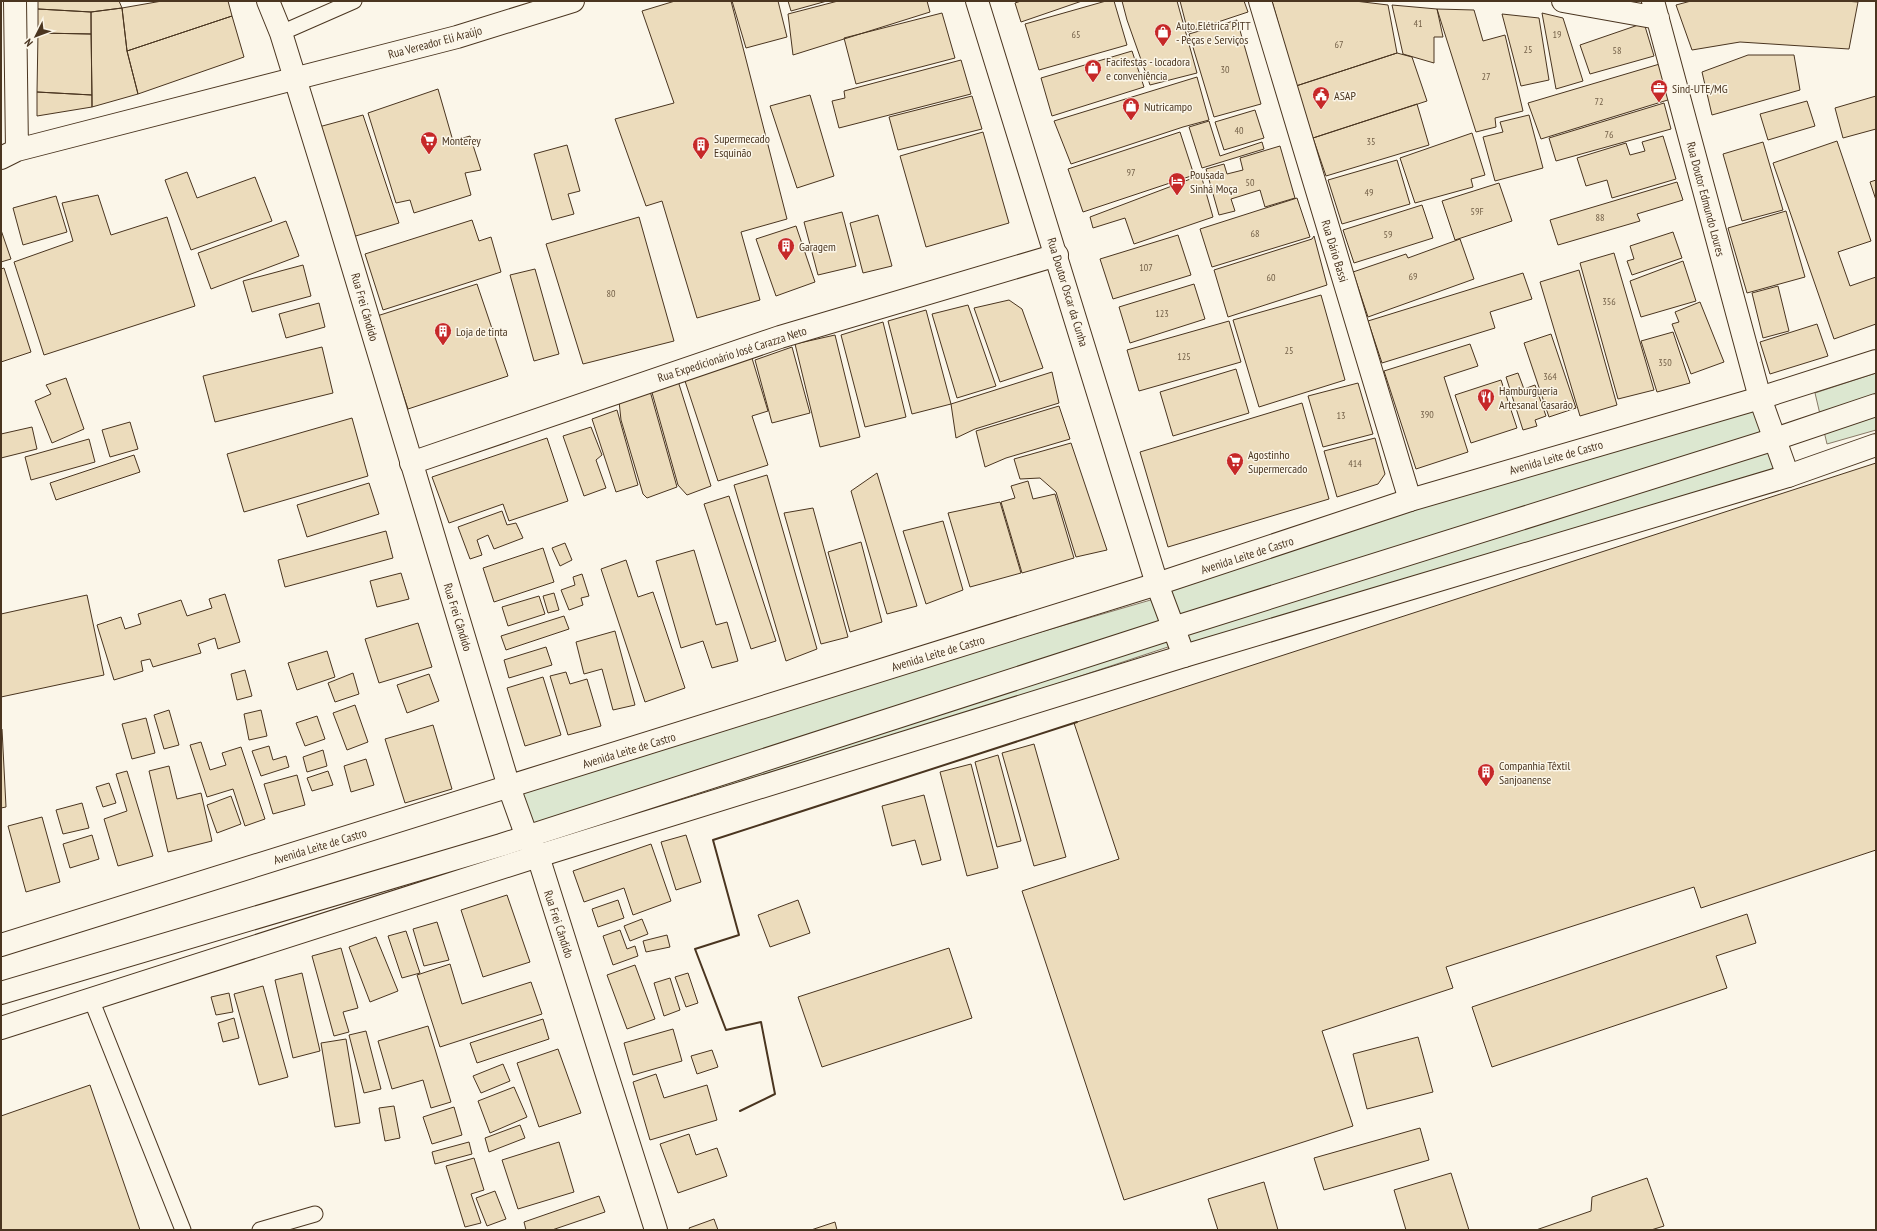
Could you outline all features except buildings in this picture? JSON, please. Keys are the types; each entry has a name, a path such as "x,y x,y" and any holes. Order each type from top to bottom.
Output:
{"main road":[{"path":"9,154 15,1"},
{"name":"Rua Frei Cândido","path":"268,1 281,33 295,78 509,788 527,837 538,856 656,1230"},
{"name":"Rua Vereador Eli Araújo","path":"9,154 295,78 457,38 573,1"},
{"name":"Rua Doutor Oscar da Cunha","path":"977,1 1057,255 1157,584 1184,656"},
{"name":"Rua Dário Bassi","path":"1260,1 1410,500"},
{"path":"1563,1 1655,10"},
{"name":"Rua Doutor Edmundo Loures","path":"1655,10 1760,398 1788,476"},
{"name":"Rua Expedicionário José Carazza Neto","path":"411,463 780,337 1057,255"},
{"name":"Avenida Leite de Castro","path":"1,945 509,788 1157,584 1410,500 1760,398 1876,361"},
{"path":"1,993 527,837 1173,628 1775,439 1876,405"},
{"path":"1,1028 538,856 1184,656 1788,476 1876,446"}],"lane":[{"path":"281,33 354,1"},
{"path":"91,999 183,1230"},
{"path":"260,1230 316,1214"}],"green space":[{"path":"1876,373 1876,430 1827,444 1815,393"},
{"path":"1760,398 1788,476 1184,656 1157,584"},
{"path":"1154,599 1174,645 538,856 509,787"}],"wall":[{"path":"740,1111 775,1094 761,1022 726,1030 695,949 739,935 713,840 1077,722"}],"place":[{"name":"Auto Elétrica PITT - Peças e Serviços","path":"1163,47"},
{"name":"Facifestas - locadora e conveniência","path":"1093,83"},
{"name":"Sind-UTE/MG","path":"1659,103"},
{"name":"ASAP","path":"1321,110"},
{"name":"Nutricampo","path":"1131,121"},
{"name":"Monterey","path":"429,155"},
{"name":"Supermecado Esquinão","path":"701,160"},
{"name":"Pousada Sinhá Moça","path":"1177,196"},
{"name":"Garagem","path":"786,261"},
{"name":"Loja de tinta","path":"443,346"},
{"name":"Hamburgueria Artesanal Casarão","path":"1486,412"},
{"name":"Agostinho Supermercado","path":"1235,476"},
{"name":"Companhia Têxtil Sanjoanense","path":"1486,787"}]}
